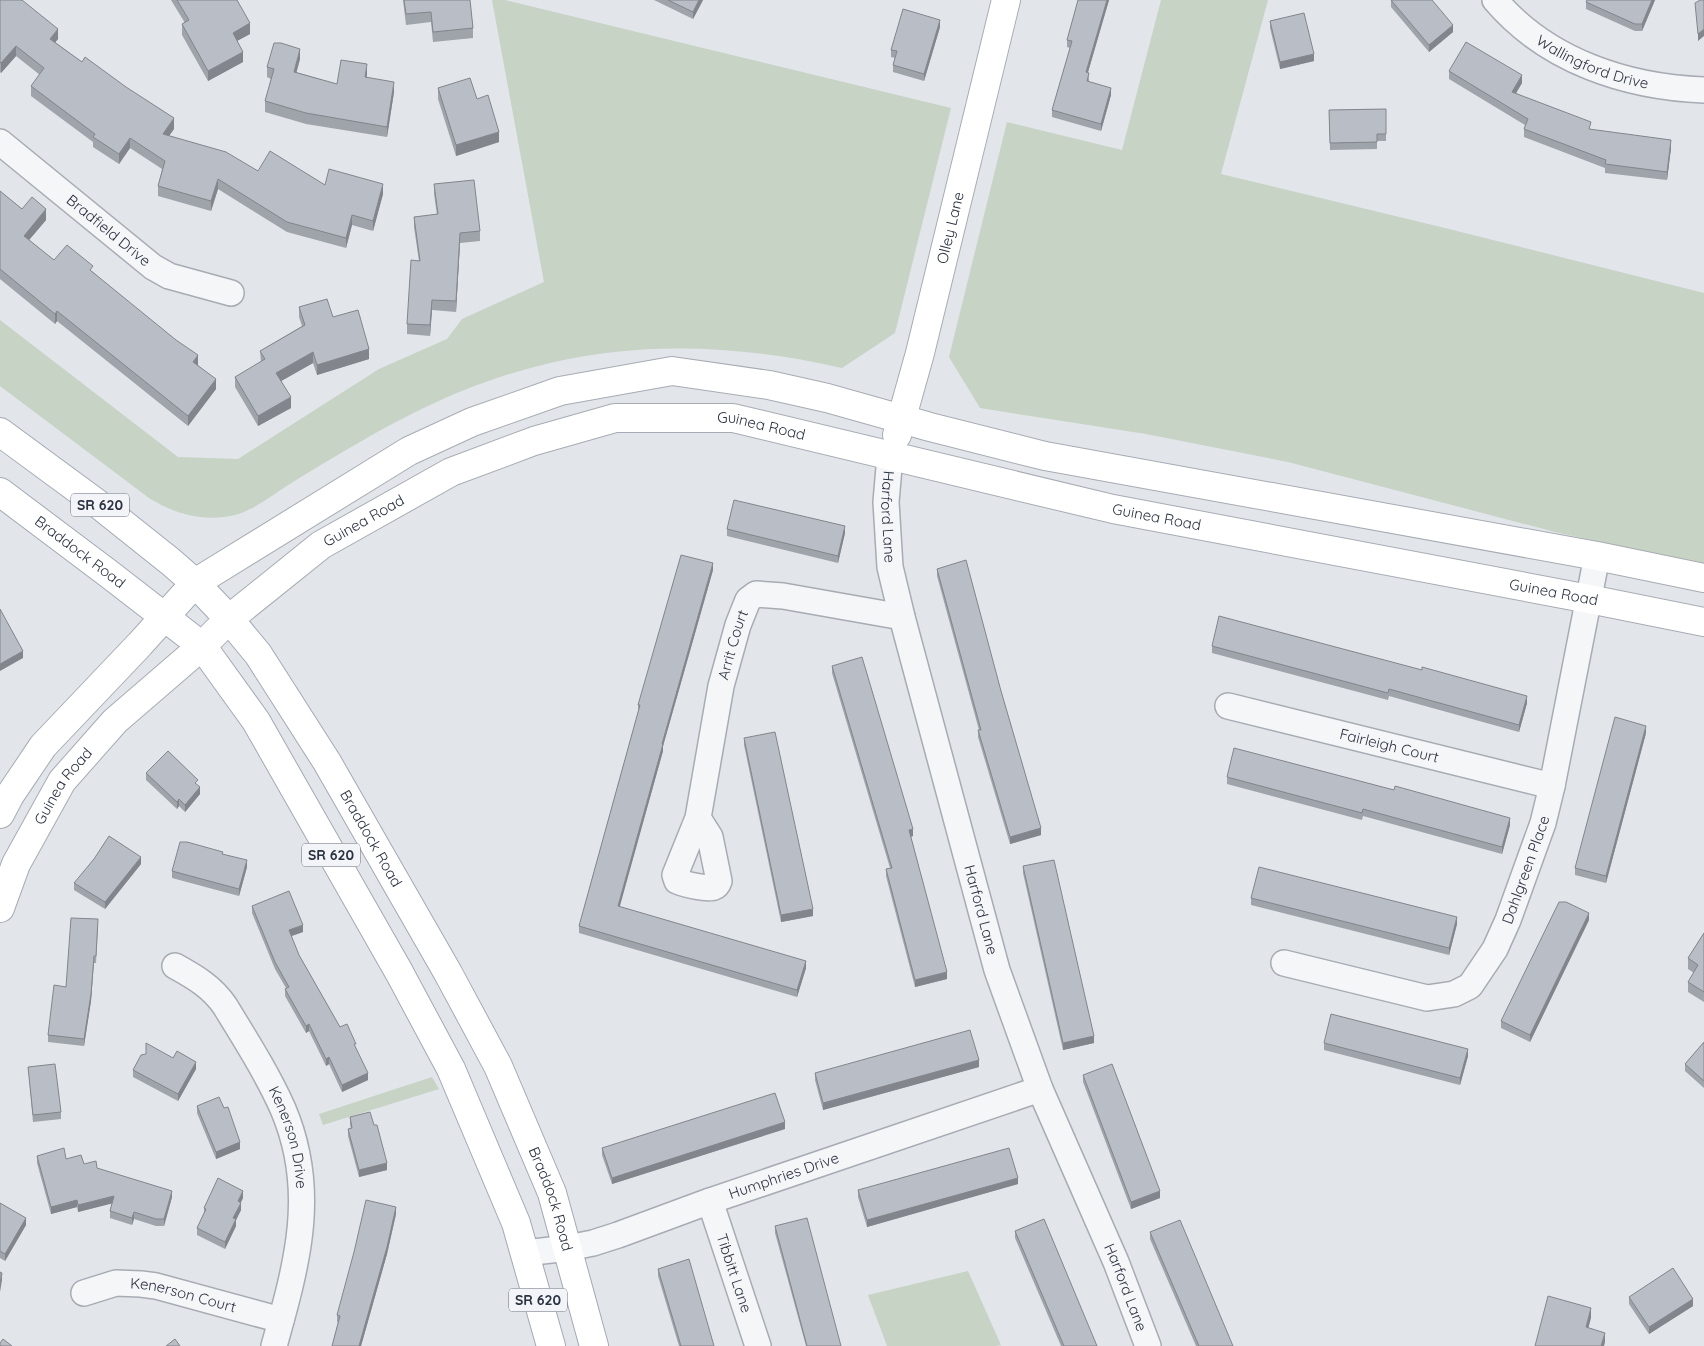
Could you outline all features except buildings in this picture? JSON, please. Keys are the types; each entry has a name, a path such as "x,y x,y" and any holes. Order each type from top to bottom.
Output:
{"main road":[{"name":"Olley Lane","path":"890,456 920,353 1006,0"},
{"path":"0,814 10,795 43,746 195,583 409,451 472,422 560,391 672,372 769,385 827,398 1044,456 1597,556 1704,578"},
{"name":"Guinea Road","path":"0,908 16,864 62,781 115,721 202,646 229,619 321,545 451,472 534,441 615,418 733,418 1114,510 1704,622"},
{"name":"Braddock Road","path":"0,432 102,507 195,583 229,619 258,654 327,762 462,998 498,1066 552,1193 594,1346"},
{"name":"Braddock Road","path":"0,492 202,646 256,721 399,972 451,1069 516,1223 551,1346"}],"street":[{"name":"Wallingford Drive","path":"1495,0 1523,28 1544,43 1576,61 1601,72 1626,80 1652,85 1704,90"},
{"name":"Bradfield Drive","path":"0,142 153,267 169,276 231,293"},
{"name":"Harford Lane","path":"890,456 886,502 890,566 997,970 1040,1089 1116,1262 1148,1346"},
{"name":"Dahlgreen Place","path":"1284,964 1427,998 1454,994 1470,986 1495,949 1508,920 1542,823 1552,786 1597,556"},
{"name":"Arrit Court","path":"698,818 721,686 738,625 748,600 756,594 782,596 902,617"},
{"name":"Fairleigh Court","path":"1228,706 1552,786"},
{"name":"Kenerson Drive","path":"176,966 200,979 218,996 225,1006 273,1088 291,1132 300,1170 302,1212 295,1266 274,1346"},
{"name":"Humphries Drive","path":"525,1253 593,1243 710,1201 1040,1089"},
{"name":"Tibbitt Lane","path":"710,1201 758,1346"},
{"name":"Kenerson Court","path":"84,1293 116,1283 156,1286 281,1320"}],"green space":[{"path":"492,0 505,0 951,108 895,333 842,368 769,355 733,351 660,349 623,351 587,356 520,371 465,390 388,426 248,510 235,515 212,518 180,513 149,498 0,386 0,320 178,457 238,459 379,369 447,339 462,319 544,282"},
{"path":"1161,0 1268,0 1221,174 1704,293 1704,565 1555,532 1288,462 1146,434 980,408 949,357 1007,122 1122,150"},
{"path":"432,1077 439,1089 323,1125 319,1114"},
{"path":"968,1271 1001,1345 887,1346 868,1295"}]}
